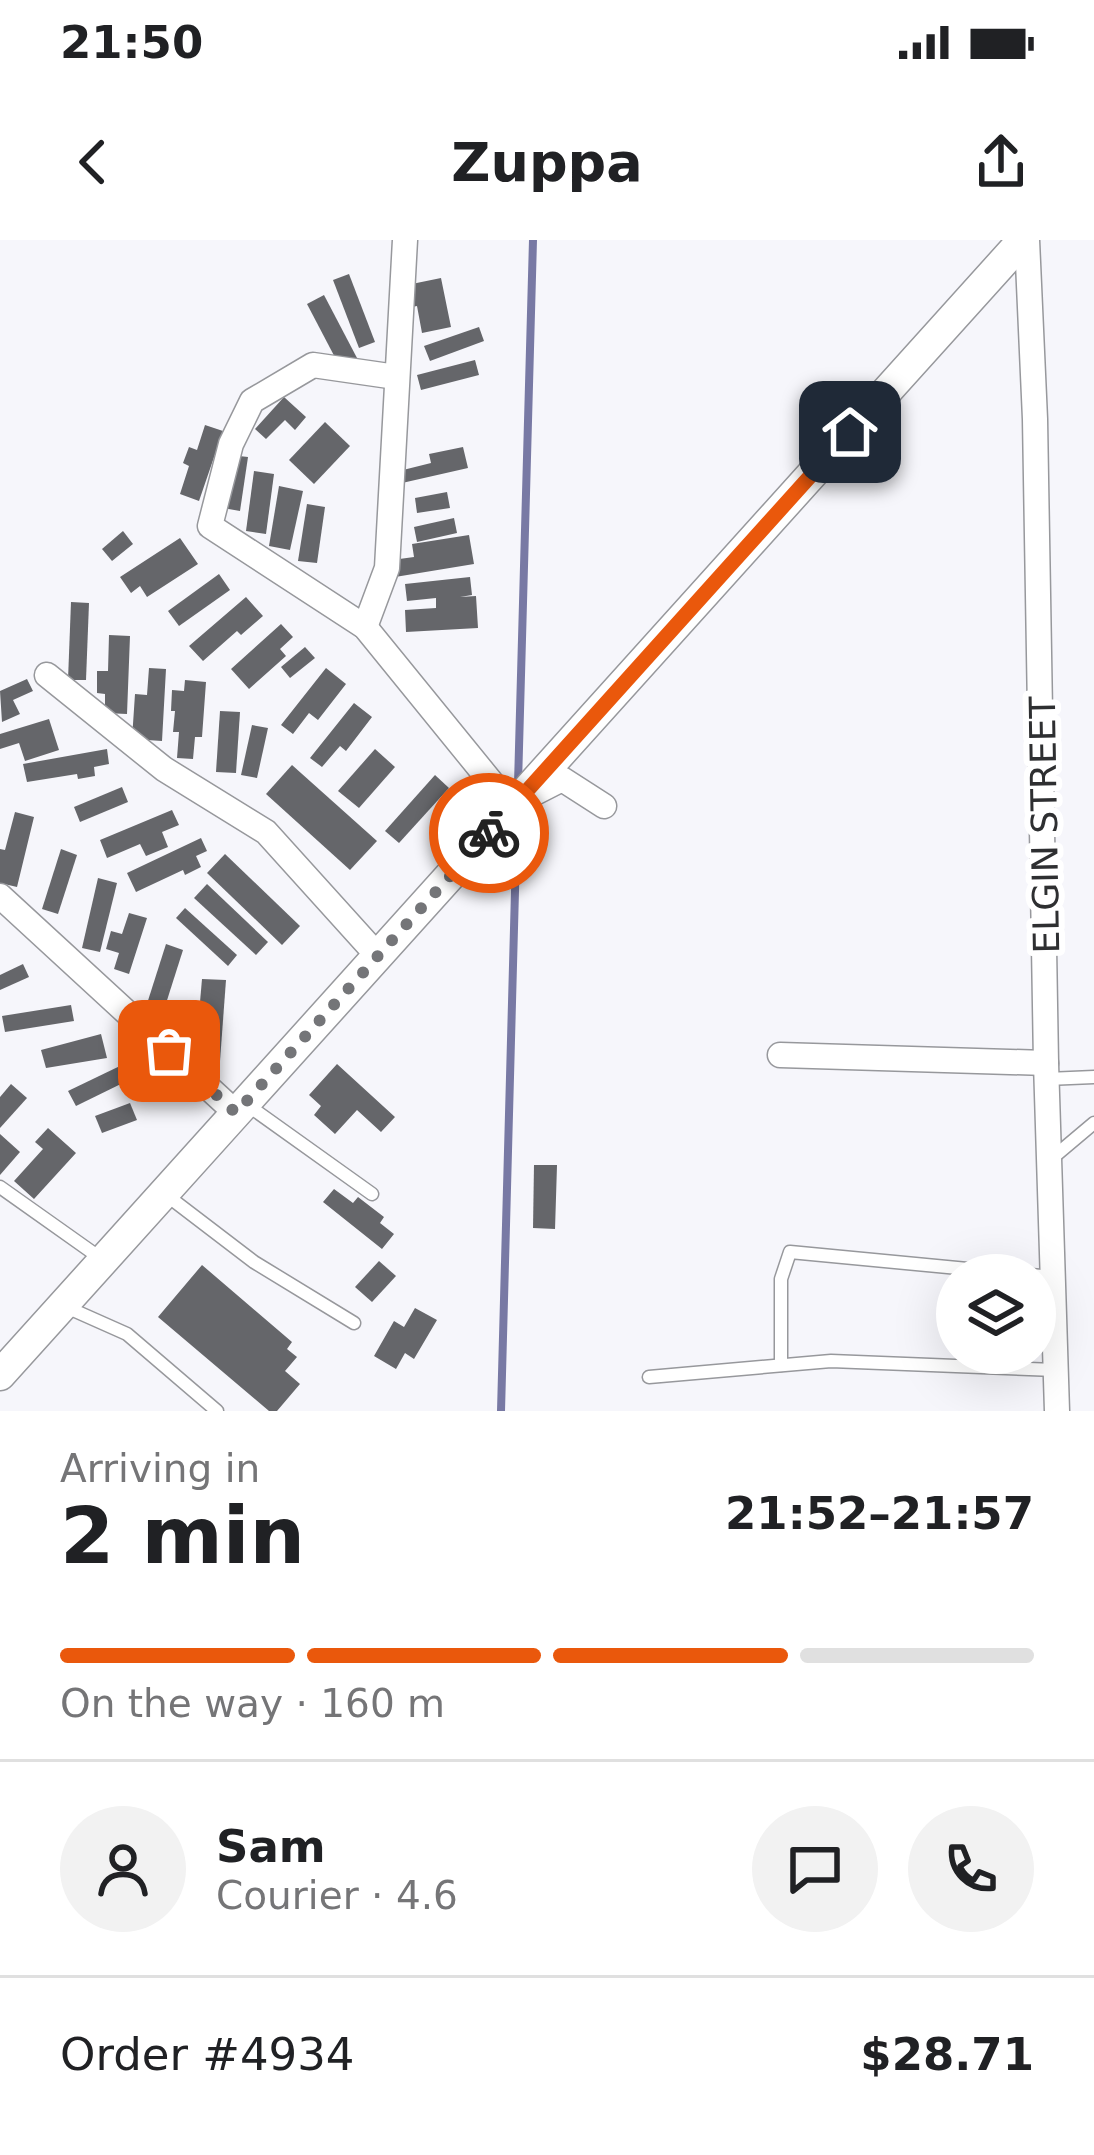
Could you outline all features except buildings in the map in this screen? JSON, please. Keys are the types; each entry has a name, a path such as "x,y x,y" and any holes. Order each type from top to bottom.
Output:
{"street":[{"path":"365,627 387,568 405,240"},
{"path":"0,1375 1021,241"},
{"name":"ELGIN STREET","path":"1021,241 1036,419 1052,1254"},
{"path":"395,376 314,365 252,401 231,444 210,526 365,627 500,793 517,802"},
{"path":"47,676 164,769 266,832 378,956"},
{"path":"517,802 562,779 604,806"},
{"path":"0,896 241,1108"},
{"path":"780,1055 1046,1071"},
{"name":"ELGIN STREET","path":"1056,1370 1057,1411"}],"lane":[{"path":"1046,1071 1094,1076"},
{"path":"241,1108 372,1194"},
{"path":"1049,1160 1094,1123"},
{"path":"0,1187 104,1260"},
{"path":"164,1194 254,1262 354,1323"},
{"path":"781,1364 781,1280 790,1252 936,1266"},
{"path":"63,1305 128,1334 217,1411"},
{"path":"649,1377 831,1361 936,1365"}],"waterway":[{"path":"518,784 533,240"},
{"path":"501,1411 517,817"}],"way so far":[{"path":"169,1051 236,1113 489,833"}],"route":[{"path":"489,833 850,432"}]}
